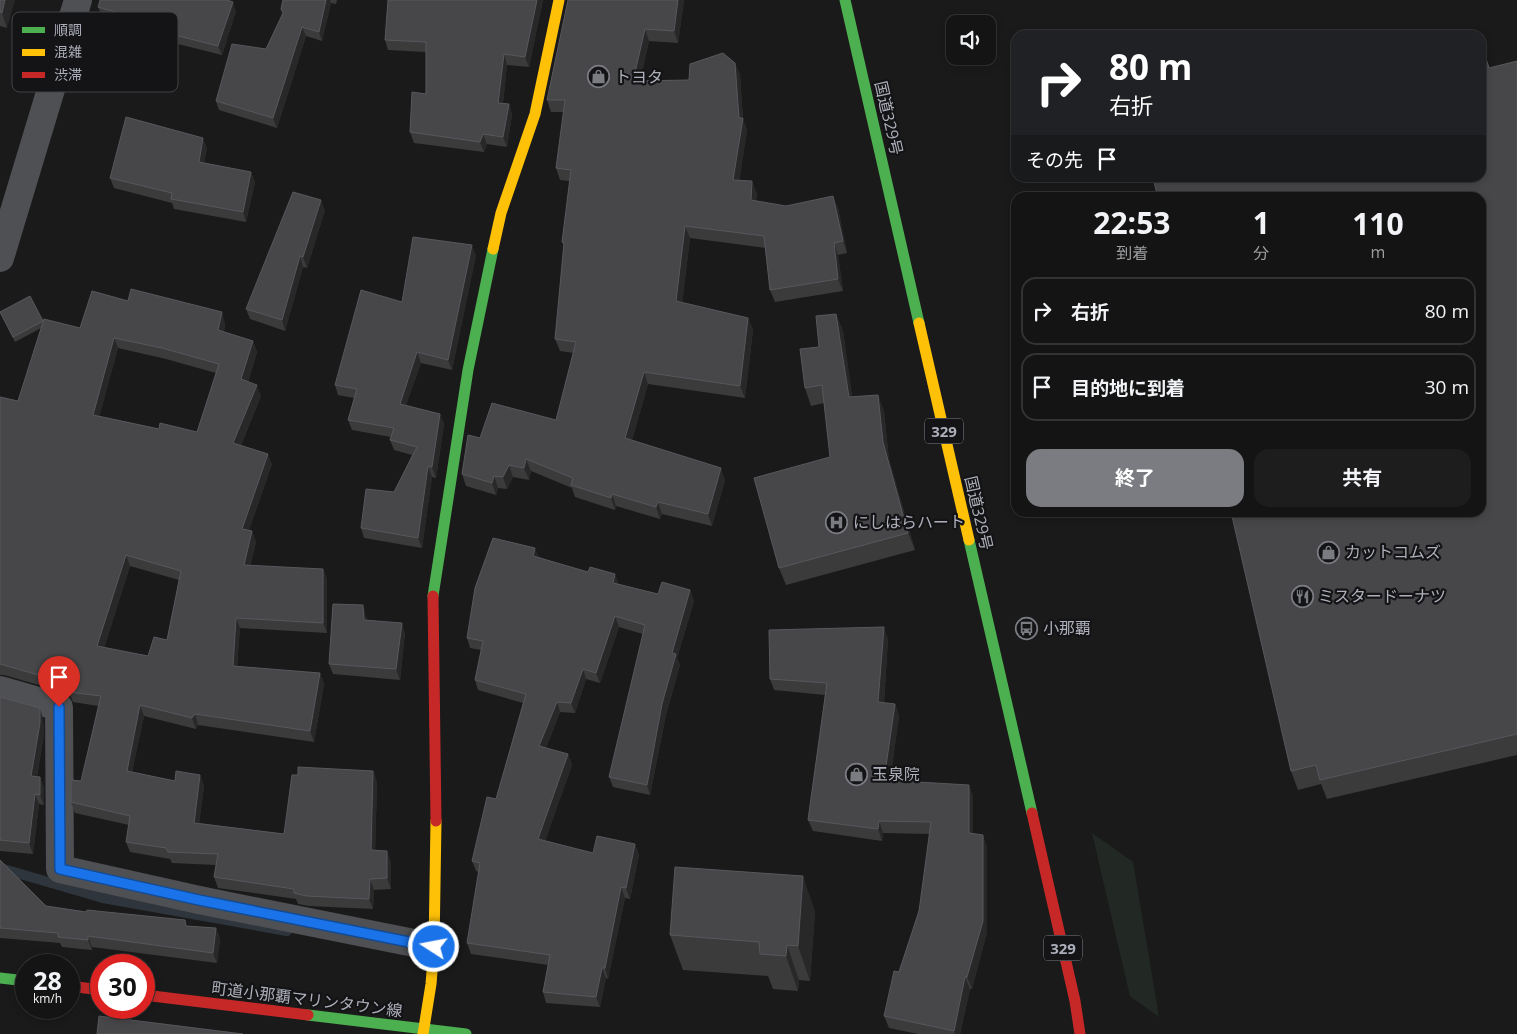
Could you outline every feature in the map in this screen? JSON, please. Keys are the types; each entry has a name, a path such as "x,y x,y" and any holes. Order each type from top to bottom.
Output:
{"main road":[{"path":"423,1032 431,984 434,947 436,803 433,597 468,370 501,213 535,114 559,0"},
{"name":"国道329号","path":"846,0 1075,1001 1080,1034"},
{"path":"0,978 15,980"},
{"name":"町道小那覇マリンタウン線","path":"155,996 423,1032 466,1034"}],"street":[{"path":"74,12 78,0"},
{"path":"0,258 50,92"},
{"path":"0,690 59,707 60,869 199,900 434,947"}],"shaded area":[{"path":"1092,833 1133,862 1159,1017 1130,996"}],"building":[{"path":"0,0 5,0 2,13 0,12"},
{"path":"100,0 227,0 233,2 218,46 178,36 178,12 115,12 98,7"},
{"path":"283,0 326,0 319,32 302,27 273,118 216,101 232,44 266,49 283,13 281,9"},
{"path":"388,0 537,0 525,57 504,54 498,103 509,104 503,137 483,134 480,142 410,132 412,92 426,94 426,42 385,40"},
{"path":"568,0 678,0 674,31 645,29 633,81 689,80 690,64 723,53 735,63 739,118 743,118 733,180 752,181 751,200 786,206 833,196 843,241 834,243 838,279 770,290 764,236 685,226 676,301 748,318 740,386 644,372 625,438 721,468 708,514 658,502 656,507 612,494 611,498 571,485 573,478 526,459 524,468 509,465 503,477 494,476 492,483 462,474 468,435 480,438 492,403 556,420 576,342 555,339 564,243 562,242 571,170 556,168 565,100 547,100"},
{"path":"1486,59 1489,68 1517,61 1517,734 1320,780 1316,765 1291,771 1232,517 1486,517 1486,192 1156,192 1154,182 1486,182"},
{"path":"126,117 203,138 199,162 251,172 243,212 171,199 172,193 110,178"},
{"path":"293,192 321,200 303,257 300,256 282,320 246,309"},
{"path":"413,237 472,245 448,360 417,352 400,404 440,414 432,467 428,466 418,538 361,528 366,489 394,492 417,447 390,440 394,428 348,420 357,389 335,385 361,290 402,302"},
{"path":"131,289 222,312 218,330 253,341 241,379 257,385 233,443 268,454 242,529 252,531 244,565 323,569 323,623 236,618 233,666 320,673 310,731 195,714 192,718 140,705 127,771 175,781 176,771 200,775 194,823 284,834 292,775 298,775 298,767 373,771 371,850 387,851 387,878 370,879 369,899 306,896 294,893 294,889 214,877 218,854 168,852 166,848 126,842 130,816 71,802 71,780 81,781 101,696 69,692 67,687 59,681 0,664 0,397 18,401 44,319 80,328 92,291 128,301","holes":["114,338 162,348 219,364 197,432 160,423 159,429 93,415","126,555 181,571 167,640 154,637 148,656 97,646"]},
{"path":"30,296 43,321 13,337 0,312"},
{"path":"836,314 849,397 878,395 883,442 908,533 779,568 754,478 830,457 822,385 805,388 800,349 819,347 816,316"},
{"path":"493,538 535,548 533,556 588,572 590,567 615,574 613,583 658,594 662,582 690,590 672,653 676,654 662,704 647,785 609,777 645,625 615,616 596,673 583,669 571,703 557,702 539,746 568,754 538,839 593,853 597,836 635,844 626,888 621,887 605,968 602,968 596,997 543,992 550,955 467,943 480,863 472,861 487,797 496,799 526,694 475,680 483,641 467,638 475,588"},
{"path":"333,604 363,605 364,620 402,623 396,669 329,664"},
{"path":"884,627 878,702 895,704 884,780 969,785 969,833 983,835 983,921 967,977 965,977 954,1031 884,1016 894,971 899,972 919,911 931,822 879,821 878,829 808,820 827,683 770,679 769,630"},
{"path":"0,697 40,708 40,723 31,776 40,777 40,795 35,794 29,843 0,840"},
{"path":"0,860 46,906 86,912 87,910 185,920 186,926 216,928 213,953 88,936 88,940 58,937 58,933 0,928"},
{"path":"675,867 803,876 798,946 787,945 786,956 760,954 759,942 670,935"},
{"path":"99,1019 123,1019 243,1034 97,1034"}],"waterway":[{"path":"0,868 103,898 287,931"}],"traffic: fast":[{"path":"845,0 919,323"},
{"path":"433,596 468,370 493,249"},
{"path":"969,540 1032,813"},
{"path":"0,978 15,980"},
{"path":"308,1015 466,1034"}],"traffic: slow":[{"path":"493,249 501,213 535,114 559,0"},
{"path":"919,323 969,540"},
{"path":"423,1034 431,984 434,947 436,821"}],"traffic: jam":[{"path":"433,596 436,821"},
{"path":"1032,813 1075,1001 1080,1034"},
{"path":"80,987 90,989"},
{"path":"155,996 308,1015"}],"place":[{"name":"トヨタ","path":"599,77"},
{"name":"にしはらハート","path":"837,522"},
{"name":"カットコムズ","path":"1329,552"},
{"name":"ミスタードーナツ","path":"1302,596"},
{"name":"小那覇","path":"1027,628"},
{"name":"玉泉院","path":"856,774"}],"route":[{"path":"59,707 60,869 199,900 434,947"}]}
